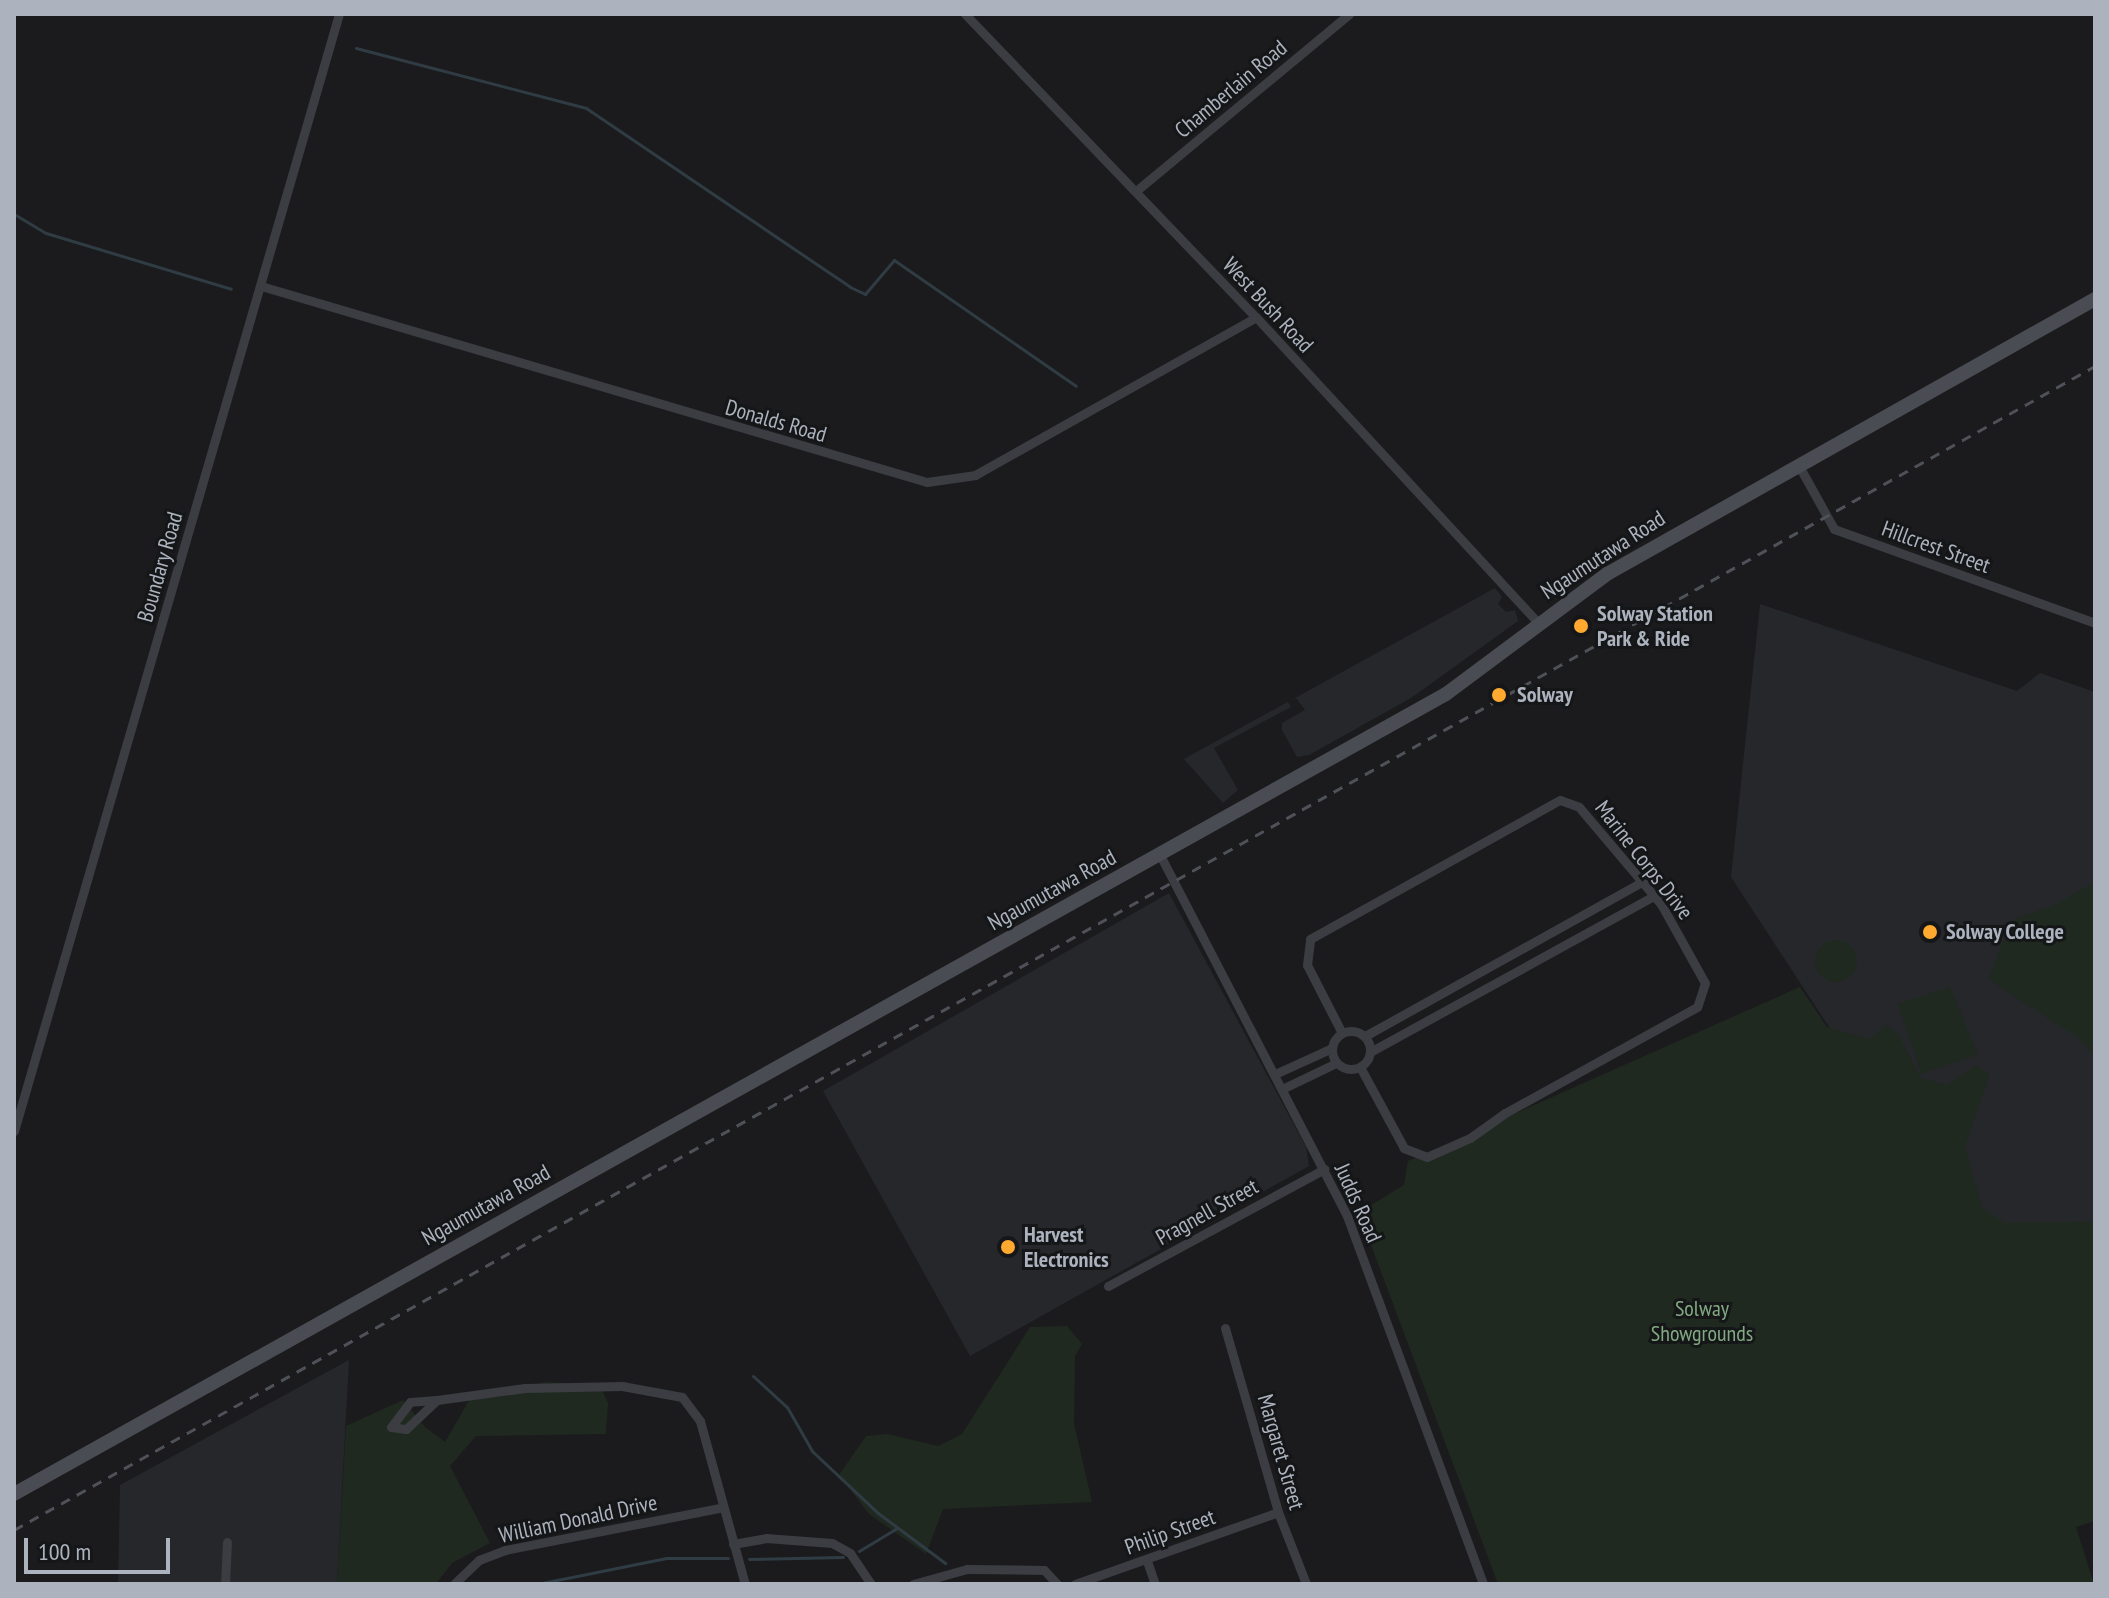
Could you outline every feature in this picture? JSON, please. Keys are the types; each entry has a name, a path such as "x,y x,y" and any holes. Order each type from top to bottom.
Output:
{"main road":[{"name":"Ngaumutawa Road","path":"14,1494 1446,694 1607,574 2095,299"}],"street":[{"name":"Boundary Road","path":"14,1131 339,14"},
{"name":"West Bush Road","path":"965,14 1256,317 1539,624"},
{"name":"Chamberlain Road","path":"1136,191 1349,14"},
{"name":"Donalds Road","path":"261,286 927,482 975,475 1256,317"},
{"name":"Hillcrest Street","path":"1799,466 1834,529 2095,623"},
{"name":"Marine Corps Drive","path":"1342,1033 1307,965 1310,939 1550,802 1569,801 1579,807 1655,895 1705,983 1697,1007 1505,1113 1470,1138 1427,1157 1404,1148 1360,1067"},
{"name":"Judds Road","path":"1160,855 1347,1216 1483,1584"},
{"path":"1275,1074 1332,1048 1342,1033 1365,1036 1643,881"},
{"path":"1332,1048 1336,1063 1347,1069 1360,1067 1370,1052 1655,895"},
{"path":"1594,911 1601,923"},
{"path":"1522,950 1529,965"},
{"path":"1450,991 1457,1004"},
{"path":"1365,1036 1370,1052"},
{"path":"1282,1089 1336,1063"},
{"name":"Pragnell Street","path":"1108,1286 1324,1169"},
{"name":"Margaret Street","path":"1225,1328 1278,1512 1306,1584"},
{"path":"437,1400 406,1429 391,1427 410,1402 560,1385 670,1393 693,1407 700,1421 720,1508 745,1584"},
{"name":"William Donald Drive","path":"454,1584 479,1560 505,1550 720,1508"},
{"name":"Philip Street","path":"1075,1584 1278,1512"},
{"path":"733,1544 766,1538 832,1543 850,1553 871,1584"},
{"path":"225,1584 227,1542"},
{"path":"1147,1561 1155,1584"},
{"path":"913,1584 967,1569 1044,1570 1057,1584"}],"shaded area":[{"path":"1495,588 1502,597 1498,604 1506,612 1515,610 1518,621 1411,698 1309,755 1297,757 1282,730 1282,723 1305,710 1296,698 1288,702 1291,707 1214,748 1238,790 1223,803 1184,759"},
{"name":"Solway College","path":"1760,604 2017,691 2040,673 2095,692 2095,1259 1969,1252 1916,1160 1731,877"},
{"path":"1169,893 1306,1147 1309,1166 970,1356 823,1091"},
{"path":"349,1360 337,1584 118,1584 120,1485"}],"green space":[{"path":"2095,882 2095,1057 2078,1038 1988,979 2012,920 2056,904"},
{"path":"1836,940 1851,946 1857,961 1851,976 1836,982 1821,976 1815,961 1821,946"},
{"name":"Solway Showgrounds","path":"1800,987 1827,1027 1869,1039 1886,1025 1898,1034 1921,1078 1947,1085 1976,1065 1990,1074 1965,1146 1982,1207 2005,1223 2095,1221 2095,1521 2076,1527 2094,1584 1498,1584 1368,1237 1377,1233 1368,1207 1404,1185 1408,1161"},
{"path":"1950,987 1978,1055 1921,1074 1898,1004"},
{"path":"1067,1326 1082,1344 1075,1356 1074,1424 1092,1502 943,1509 926,1554 869,1514 839,1475 866,1436 887,1434 938,1446 962,1434 1030,1327"},
{"path":"546,1382 600,1386 608,1403 606,1434 476,1436 450,1466 490,1543 452,1563 436,1584 337,1584 346,1426 403,1400 425,1427 445,1442 471,1397"}],"waterway":[{"path":"356,48 586,108 850,287 865,294 894,260 1076,386"},
{"path":"14,214 46,233 231,289"},
{"path":"753,1376 787,1407 812,1451 878,1513 945,1563"},
{"path":"859,1551 897,1528"},
{"path":"749,1559 843,1557"},
{"path":"537,1584 666,1558 728,1558"}],"railway":[{"path":"14,1530 2095,366"}],"place":[{"name":"Solway Station Park & Ride","path":"1581,626"},
{"name":"Solway","path":"1499,695"},
{"name":"Solway College","path":"1930,932"},
{"name":"Harvest Electronics","path":"1008,1247"}]}
